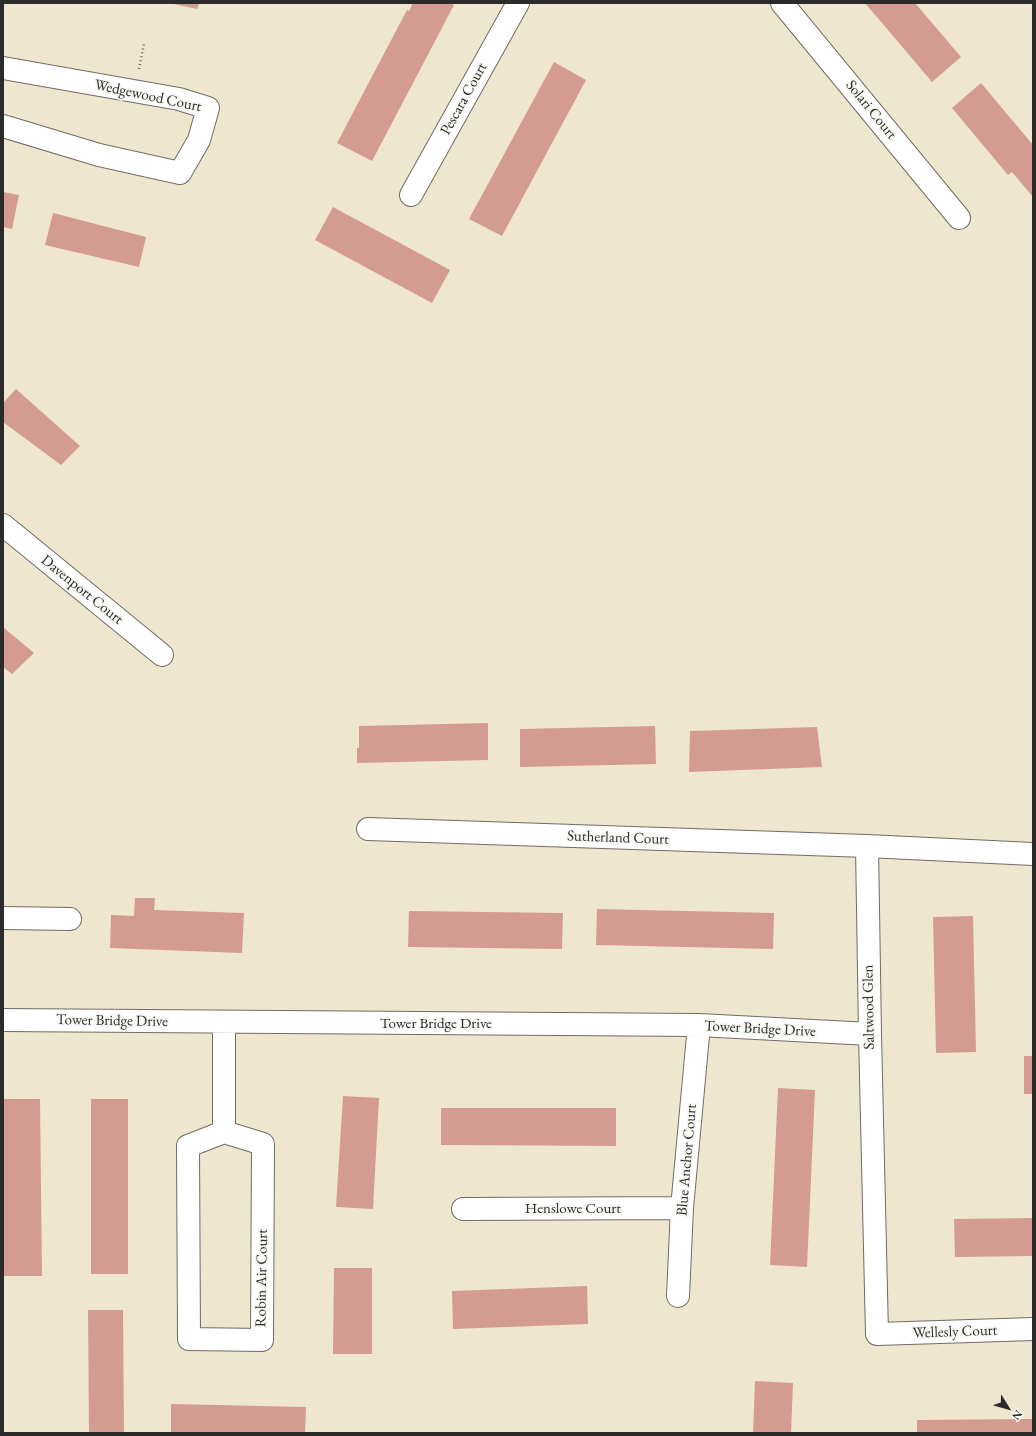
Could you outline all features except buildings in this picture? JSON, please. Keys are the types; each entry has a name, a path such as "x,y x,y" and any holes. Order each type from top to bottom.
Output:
{"street":[{"name":"Pescara Court","path":"411,195 518,3"},
{"name":"Solari Court","path":"782,3 959,218"},
{"name":"Wedgewood Court","path":"3,68 179,99 208,108 199,140 180,173 99,155 3,126"},
{"name":"Davenport Court","path":"3,524 162,655"},
{"name":"Sutherland Court","path":"368,829 867,846"},
{"path":"867,846 1033,854"},
{"name":"Saltwood Glen","path":"867,846 877,1334"},
{"path":"3,918 70,919"},
{"name":"Tower Bridge Drive","path":"3,1020 699,1025 870,1034"},
{"path":"224,1022 224,1132"},
{"name":"Blue Anchor Court","path":"678,1296 682,1208 699,1025"},
{"name":"Robin Air Court","path":"224,1132 263,1144 262,1340 189,1339 188,1146 224,1132"},
{"name":"Henslowe Court","path":"463,1209 682,1208"},
{"name":"Wellesly Court","path":"877,1334 1033,1329"}]}
